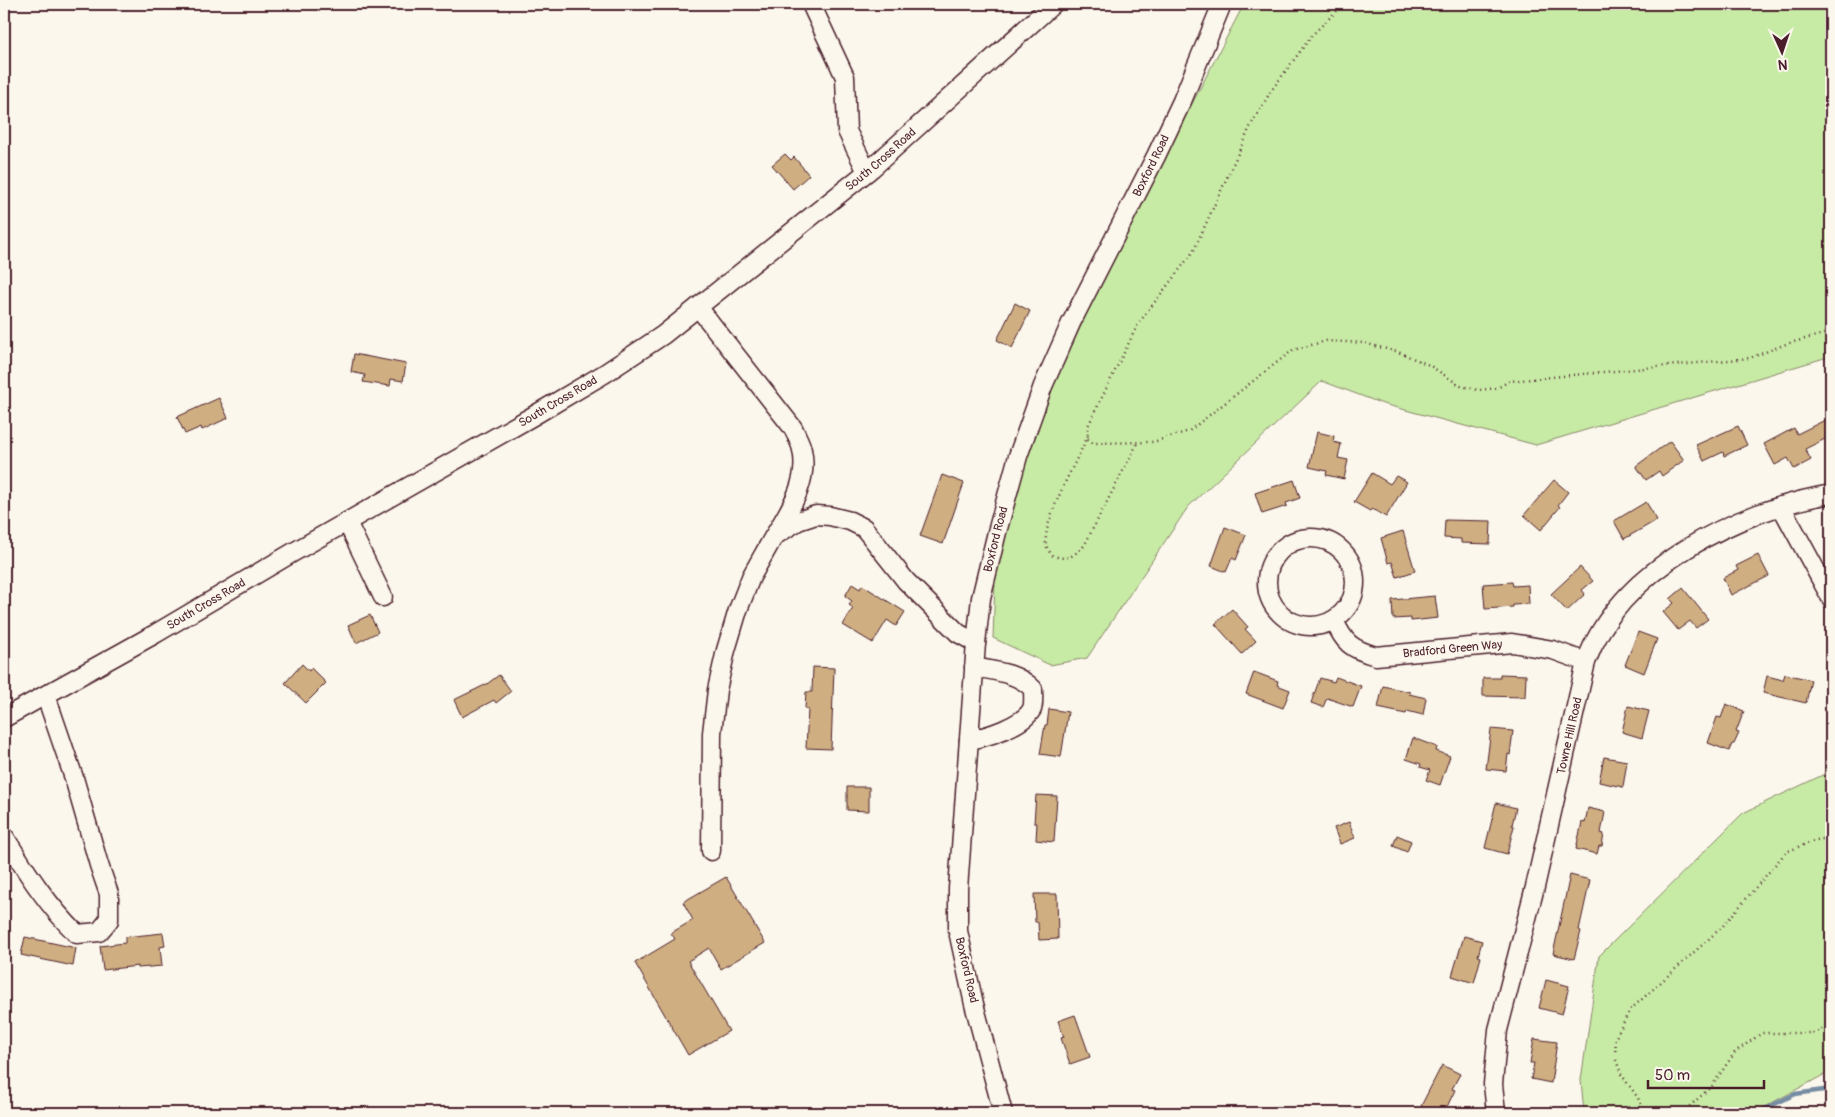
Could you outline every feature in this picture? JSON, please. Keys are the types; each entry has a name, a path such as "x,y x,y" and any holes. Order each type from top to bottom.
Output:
{"street":[{"path":"811,4 845,78 847,131 867,172"},
{"name":"South Cross Road","path":"4,718 46,696 604,374 663,335 867,172 1053,4"},
{"name":"Boxford Road","path":"1003,1113 958,931 958,889 974,667 981,598 1018,456 1043,386 1071,323 1167,133 1222,4"},
{"path":"698,307 793,428 802,449 804,470 802,483 790,509 752,577 738,610 726,650 712,734 711,851"},
{"name":"Towne Hill Road","path":"1496,1113 1493,1084 1498,1030 1535,887 1586,662 1592,647 1611,616 1643,580 1670,560 1734,525 1781,506 1831,494"},
{"path":"1781,506 1831,598"},
{"path":"774,536 798,521 816,515 844,519 864,528 906,581 958,633 976,644"},
{"path":"347,522 383,597"},
{"path":"1305,538 1322,539 1338,546 1349,559 1355,575 1354,593 1346,608 1334,620 1317,625 1300,624 1284,617 1273,604 1267,588 1268,570 1276,555 1289,544 1305,538"},
{"name":"Bradford Green Way","path":"1334,620 1342,638 1359,651 1376,656 1512,643 1552,650 1586,662"},
{"path":"969,740 984,738 1007,729 1032,709 1033,702 1033,690 1027,682 1013,676 974,667"},
{"path":"4,836 41,894 59,917 77,934 99,932 109,920 109,894 74,778 46,696"}],"path":[{"path":"1344,4 1313,34 1271,92 1251,125 1193,252 1138,324 1088,426 1088,439 1092,444 1153,442 1189,431 1293,350 1326,341 1364,344 1398,352 1429,365 1460,386 1479,390 1497,388 1510,381 1750,358 1786,344 1831,332"},
{"path":"1088,435 1047,529 1046,546 1051,555 1061,559 1071,557 1084,546 1138,442"},
{"path":"1645,1113 1638,1098 1621,1074 1615,1057 1616,1037 1630,1010 1722,927 1786,852 1816,840 1831,838"},
{"path":"1682,1113 1712,1086 1735,1052 1762,1033 1815,1033 1831,1024"}],"green space":[{"path":"1244,4 1831,4 1831,356 1536,445 1383,404 1322,381 1188,507 1087,658 1050,665 993,638 996,553 1046,403 1111,259"},
{"path":"1831,771 1831,1071 1753,1113 1584,1113 1581,1080 1599,956 1743,813"}],"building":[{"path":"785,154 791,160 794,157 809,175 793,189 772,165"},
{"path":"1015,303 1030,311 1012,348 997,340"},
{"path":"354,354 406,364 403,381 391,379 390,386 363,382 365,375 351,372"},
{"path":"219,398 228,418 202,430 201,427 185,434 177,417"},
{"path":"1831,417 1831,436 1805,449 1811,460 1794,469 1788,458 1775,465 1764,444 1794,428 1797,434"},
{"path":"1738,426 1747,445 1724,456 1723,452 1704,461 1696,445"},
{"path":"1317,432 1334,436 1333,442 1341,444 1338,458 1348,460 1344,479 1326,475 1327,471 1309,467"},
{"path":"1670,441 1684,460 1662,476 1659,471 1646,480 1636,466"},
{"path":"1372,473 1390,484 1396,476 1407,482 1386,517 1354,502"},
{"path":"942,475 964,483 943,544 920,536"},
{"path":"1294,480 1300,498 1286,503 1287,506 1262,514 1255,493"},
{"path":"1554,480 1568,492 1558,505 1560,507 1541,530 1524,515"},
{"path":"1646,502 1657,520 1624,539 1614,521"},
{"path":"1445,520 1491,521 1490,544 1461,543 1461,539 1444,538"},
{"path":"1225,527 1246,535 1236,560 1232,558 1226,572 1211,566"},
{"path":"1403,531 1415,571 1397,577 1392,562 1388,563 1381,538"},
{"path":"1758,555 1769,576 1731,595 1723,578 1738,570 1736,566"},
{"path":"1580,567 1593,581 1582,590 1585,594 1567,611 1551,594"},
{"path":"1512,582 1513,586 1528,585 1529,604 1485,609 1483,584"},
{"path":"852,584 860,589 862,585 905,612 896,626 887,620 873,643 843,625 853,608 849,605 852,601 845,596"},
{"path":"1683,588 1708,619 1696,628 1690,621 1678,630 1663,612 1674,603 1670,599"},
{"path":"1435,596 1438,618 1411,621 1411,618 1393,619 1392,600"},
{"path":"1232,609 1248,627 1245,629 1256,641 1242,654 1215,624"},
{"path":"370,615 378,632 356,643 348,625"},
{"path":"1638,632 1657,639 1644,673 1625,665"},
{"path":"302,664 309,671 311,668 326,683 306,703 285,683"},
{"path":"813,667 834,668 831,749 806,748 808,709 805,709 806,692 812,692"},
{"path":"1254,672 1278,681 1277,685 1290,690 1283,708 1246,694"},
{"path":"1500,674 1526,675 1525,697 1483,696 1483,678 1500,678"},
{"path":"1785,674 1811,680 1806,703 1763,693 1767,676 1783,680"},
{"path":"499,675 511,691 496,703 494,700 462,717 454,700 487,684"},
{"path":"1336,677 1361,686 1353,707 1327,698 1323,707 1311,703 1320,678 1334,682"},
{"path":"1383,686 1426,698 1423,715 1407,711 1406,714 1378,708"},
{"path":"1726,704 1744,711 1736,732 1739,733 1729,751 1708,743 1717,717 1721,718"},
{"path":"1628,706 1649,711 1642,738 1622,732"},
{"path":"1049,709 1068,712 1061,757 1040,754"},
{"path":"1491,729 1513,731 1506,771 1486,769"},
{"path":"1413,738 1437,747 1436,751 1450,756 1440,785 1426,780 1430,770 1420,767 1421,764 1406,759"},
{"path":"1604,757 1627,761 1623,787 1599,782"},
{"path":"847,787 869,787 869,811 847,810"},
{"path":"1036,795 1057,796 1054,842 1036,840 1037,823 1034,823"},
{"path":"1496,803 1516,808 1507,854 1485,848"},
{"path":"1588,808 1605,812 1601,833 1604,834 1602,846 1599,846 1597,854 1576,849 1582,822 1585,823"},
{"path":"1349,822 1355,838 1340,844 1334,828"},
{"path":"1397,835 1411,841 1407,852 1393,846"},
{"path":"1570,875 1590,880 1574,959 1553,954"},
{"path":"726,877 765,943 721,969 709,948 688,961 729,1031 688,1055 635,963 675,939 671,933 693,920 683,902"},
{"path":"1034,894 1057,894 1058,939 1039,940 1038,922 1035,922"},
{"path":"163,933 165,946 160,947 162,966 138,968 138,966 103,970 100,946 125,943 125,937"},
{"path":"1464,936 1482,941 1478,956 1481,957 1474,983 1452,976"},
{"path":"25,937 76,948 73,966 21,955"},
{"path":"1546,980 1569,986 1562,1014 1539,1008"},
{"path":"1075,1015 1090,1057 1070,1064 1061,1038 1064,1037 1058,1021"},
{"path":"1534,1039 1557,1042 1551,1083 1531,1079 1534,1063 1530,1063"},
{"path":"1442,1065 1460,1074 1452,1089 1455,1090 1444,1113 1435,1113 1421,1106"}],"waterway":[{"path":"1761,1113 1761,1111 1795,1094 1831,1089"}]}
